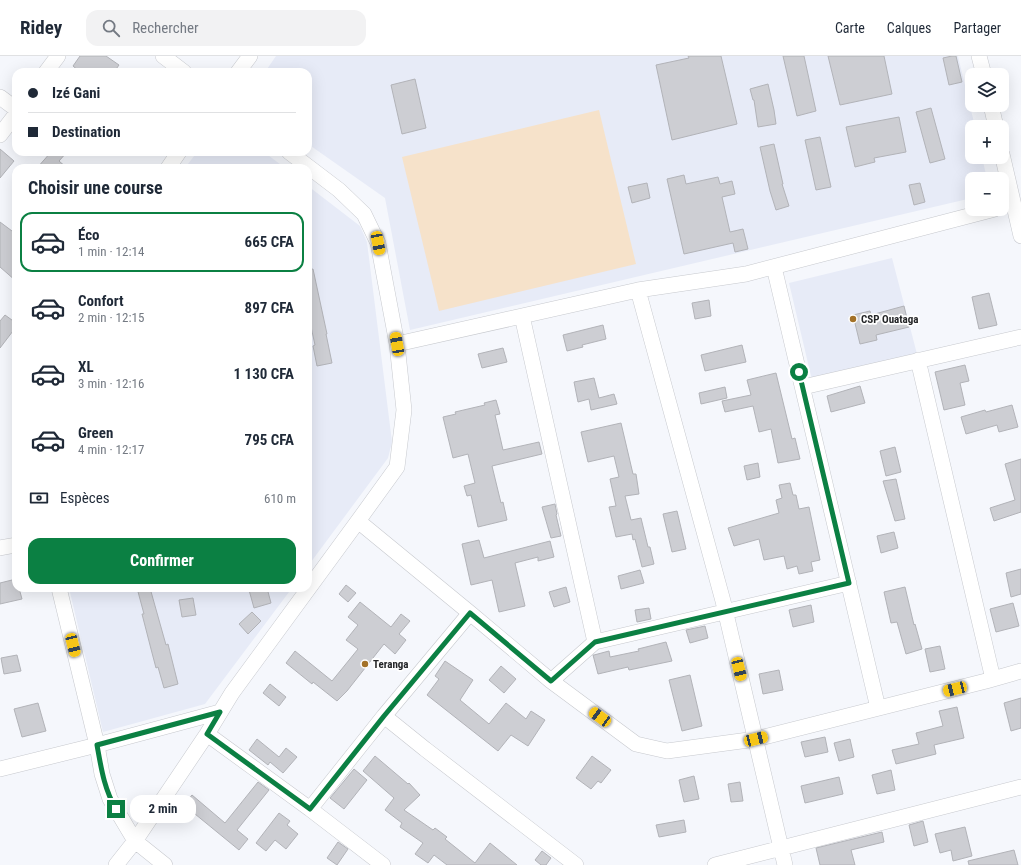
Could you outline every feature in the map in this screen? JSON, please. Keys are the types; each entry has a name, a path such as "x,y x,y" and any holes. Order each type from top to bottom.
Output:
{"street":[{"path":"49,68 58,56"},
{"path":"163,56 179,68"},
{"path":"241,68 250,56"},
{"path":"979,56 982,68"},
{"path":"0,97 12,106"},
{"path":"0,136 12,120"},
{"path":"294,156 305,164"},
{"path":"312,169 339,190 364,214 378,243 397,344 404,410 397,467 312,584"},
{"path":"1009,208 1021,236"},
{"path":"397,344 638,290 746,274 967,216"},
{"path":"774,267 878,708"},
{"path":"638,290 726,612 785,865"},
{"path":"522,316 595,642"},
{"path":"803,387 1021,337"},
{"path":"918,360 993,679"},
{"path":"358,521 551,681 636,744 667,751 756,739 1021,671"},
{"path":"0,548 12,546"},
{"path":"551,681 595,642 849,583"},
{"path":"60,592 97,745 102,774 110,799 135,841 165,865"},
{"path":"116,865 135,841 207,734 232,693 306,592"},
{"path":"310,809 384,716 470,613"},
{"path":"0,769 220,712"},
{"path":"384,716 576,865"},
{"path":"207,734 310,809 383,865"},
{"path":"715,865 1021,787"}],"shaded area":[{"path":"276,56 958,56 965,85 965,112 971,112 973,120 965,120 965,164 984,164 985,172 965,172 965,200 410,330 385,198 312,147 312,68 268,68"},
{"path":"599,110 636,264 439,311 402,157"},
{"path":"194,156 269,156 280,164 188,164"},
{"path":"312,189 360,226 367,242 392,442 388,458 312,561"},
{"name":"CSP Ouataga","path":"892,258 917,354 812,380 789,283"},
{"path":"70,592 289,592 205,704 103,732"}],"building":[{"path":"80,56 106,56 119,65 117,68 75,68 73,66"},
{"path":"688,56 721,56 737,124 672,140 656,65 689,58"},
{"path":"783,56 804,56 816,111 797,116"},
{"path":"828,56 884,56 892,94 840,105"},
{"path":"956,56 962,82 949,85 943,58"},
{"path":"415,79 426,128 402,134 391,85"},
{"path":"768,84 776,124 758,127 754,100 750,89"},
{"path":"931,108 945,159 930,163 916,112"},
{"path":"899,117 906,152 874,158 875,162 855,167 846,127"},
{"path":"820,137 831,187 816,190 805,140"},
{"path":"774,144 782,184 789,206 776,210 760,147"},
{"path":"0,149 14,161 0,178"},
{"path":"48,156 63,156 59,161 62,164 40,164"},
{"path":"684,175 686,184 718,177 720,184 732,181 735,194 722,197 730,232 743,229 748,249 735,252 733,243 684,254 667,179"},
{"path":"647,183 650,198 632,203 628,187"},
{"path":"920,183 925,202 914,205 909,185"},
{"path":"0,222 12,231 12,278 0,267"},
{"path":"312,269 332,363 317,366 312,331"},
{"path":"989,293 997,325 979,329 972,297"},
{"path":"709,300 711,316 695,319 692,303"},
{"path":"904,306 909,327 876,335 877,340 860,344 853,315 870,311 871,315"},
{"path":"5,315 12,320 12,332 0,348 0,321"},
{"path":"603,325 606,339 582,345 583,347 567,351 563,335"},
{"path":"742,345 746,362 705,371 701,355"},
{"path":"503,348 507,362 482,368 478,354"},
{"path":"965,365 969,381 960,383 965,405 944,410 935,372"},
{"path":"776,373 792,439 795,438 800,459 778,463 771,429 759,432 753,406 725,412 722,401 751,395 747,380"},
{"path":"594,378 599,398 614,394 617,404 591,410 589,399 578,402 574,382"},
{"path":"860,386 865,403 831,412 827,396"},
{"path":"725,387 727,398 701,404 699,393"},
{"path":"496,400 500,414 495,415 503,450 539,442 542,454 492,466 501,503 503,502 507,520 478,527 471,495 467,496 464,486 475,483 468,454 453,458 443,417 456,414 455,412 485,405 484,403"},
{"path":"1012,405 1018,427 999,432 997,425 966,434 961,417 985,410 986,412"},
{"path":"621,423 633,474 636,474 639,494 625,496 631,520 641,518 654,564 642,567 635,539 633,540 632,534 616,537 609,507 616,506 610,479 619,477 614,456 588,462 581,432"},
{"path":"895,447 901,472 886,476 880,451"},
{"path":"1021,459 1021,512 994,521 990,508 1015,500 1005,464"},
{"path":"758,463 760,477 747,480 744,466"},
{"path":"896,479 905,519 895,521 883,481"},
{"path":"790,483 793,495 796,495 799,509 809,507 820,560 811,562 813,571 799,574 797,566 787,569 784,556 764,560 759,539 734,546 728,528 779,513 776,500 782,498 779,485"},
{"path":"555,504 561,536 551,538 542,507"},
{"path":"677,511 686,549 672,552 663,514"},
{"path":"894,532 898,548 881,553 877,536"},
{"path":"479,540 484,558 550,541 554,557 538,561 538,557 515,563 525,606 499,612 492,580 471,585 462,544"},
{"path":"1021,569 1021,594 1011,597 1006,573"},
{"path":"640,570 644,583 621,589 618,576"},
{"path":"12,580 12,592 20,592 22,599 0,604 0,583"},
{"path":"346,585 356,593 348,602 339,594"},
{"path":"566,587 570,602 554,607 549,592"},
{"path":"905,587 914,625 915,624 922,649 906,654 897,622 891,623 884,592"},
{"path":"138,592 151,592 166,645 168,644 178,684 164,688 158,667 156,668 142,614 144,614"},
{"path":"250,592 268,592 271,603 254,608"},
{"path":"193,598 196,615 182,617 179,600"},
{"path":"360,602 391,627 401,614 410,621 399,634 406,640 395,654 384,644 347,691 337,701 313,682 312,684 286,663 295,651 332,681 358,649 346,640 358,625 348,617"},
{"path":"1013,603 1019,626 996,632 990,609"},
{"path":"811,605 814,622 793,627 789,610"},
{"path":"649,608 651,619 637,622 635,610"},
{"path":"252,612 261,621 248,634 239,624"},
{"path":"705,626 708,638 690,643 686,630"},
{"path":"666,642 672,661 629,670 628,667 598,674 593,655 609,651 610,657 639,651 638,649"},
{"path":"940,646 945,669 930,672 925,649"},
{"path":"17,655 21,671 4,674 1,658"},
{"path":"445,661 473,680 460,700 489,724 506,703 526,719 531,711 545,720 528,746 511,735 498,751 427,695 439,679 435,676"},
{"path":"501,666 516,679 504,693 489,680"},
{"path":"779,670 783,690 763,694 759,674"},
{"path":"690,675 702,726 682,731 669,680"},
{"path":"270,684 286,697 279,706 263,693"},
{"path":"1021,698 1021,728 1011,731 1004,703"},
{"path":"38,703 46,731 22,737 14,709"},
{"path":"957,707 964,738 934,745 936,754 896,764 892,750 919,744 916,733 943,726 939,711"},
{"path":"825,737 828,752 805,757 801,742"},
{"path":"257,739 279,757 286,748 297,757 283,773 270,762 268,765 249,750"},
{"path":"850,739 854,757 839,761 834,743"},
{"path":"375,756 408,784 409,783 420,795 404,810 433,830 435,828 447,837 445,839 475,863 490,843 517,865 447,865 434,855 428,863 415,854 423,843 400,827 402,823 385,810 394,798 363,771"},
{"path":"592,756 611,770 601,783 598,781 591,789 576,778"},
{"path":"354,769 367,780 344,809 330,798"},
{"path":"891,770 895,790 877,794 872,775"},
{"path":"694,776 699,799 684,802 679,780"},
{"path":"839,777 843,794 805,803 801,786"},
{"path":"258,782 269,790 237,830 248,839 239,850 184,805 192,795 225,823"},
{"path":"740,782 743,801 731,802 728,784"},
{"path":"279,813 290,821 287,825 298,834 286,849 275,840 266,851 256,843"},
{"path":"684,820 686,832 659,837 656,825"},
{"path":"923,821 928,842 914,846 909,825"},
{"path":"965,827 972,856 953,861 951,850 940,853 935,834"},
{"path":"882,832 884,842 851,850 855,865 820,865 816,848"},
{"path":"338,842 348,849 337,865 327,858"},
{"path":"1014,850 1018,865 969,865 968,861"},
{"path":"542,851 551,858 546,865 541,865 535,860"}],"place":[{"name":"CSP Ouataga","path":"853,319"},
{"name":"Teranga","path":"365,664"}],"route":[{"path":"116,809 110,799 102,774 97,745 220,712 207,734 310,809 384,716 470,613 551,681 595,642 849,583 799,372"}]}
